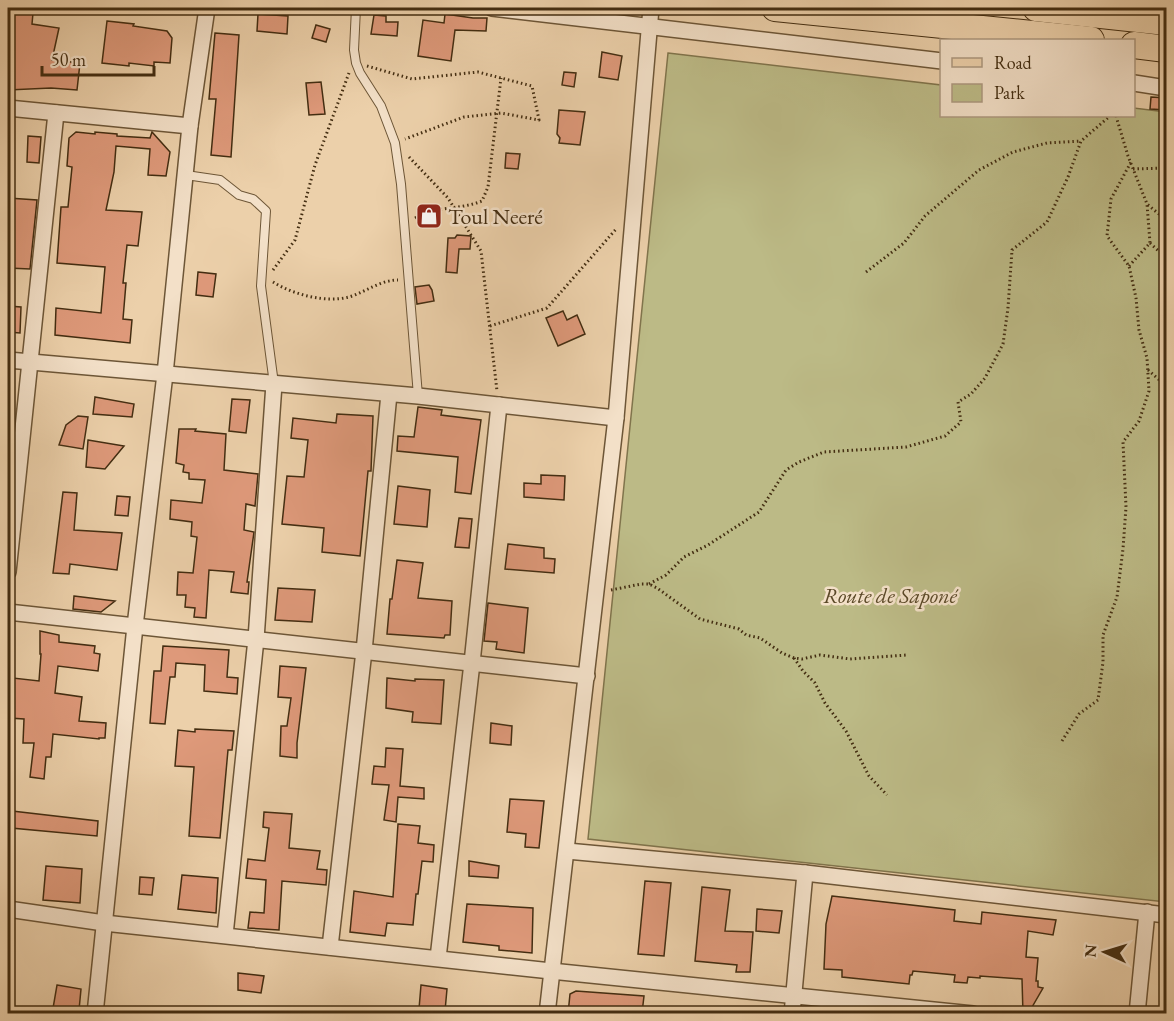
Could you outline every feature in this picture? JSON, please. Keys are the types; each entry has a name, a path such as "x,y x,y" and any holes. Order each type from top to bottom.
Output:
{"main road":[{"path":"775,8 1081,39"},
{"path":"1036,8 1167,22"},
{"path":"1135,45 1167,49"}],"street":[{"path":"95,1014 190,126 207,8"},
{"path":"492,8 940,61"},
{"path":"547,1014 616,418 651,8"},
{"path":"1135,83 1167,88"},
{"path":"8,108 190,126"},
{"path":"8,572 56,113"},
{"path":"8,360 418,396 616,418"},
{"path":"225,935 256,639 274,384"},
{"path":"330,947 364,651 389,394"},
{"path":"438,958 499,405"},
{"path":"8,612 587,676"},
{"path":"567,851 805,873 1167,915"},
{"path":"792,1014 805,873"},
{"path":"8,909 330,947 973,1014"},
{"path":"1137,1014 1147,912"}],"lane":[{"path":"356,8 354,50 356,63 381,106 395,143 405,227 418,396"},
{"path":"186,175 220,180 239,195 253,199 266,211 261,286 274,384"}],"path":[{"path":"261,286 296,240 319,154 346,77 356,63 412,79 478,72 532,86 539,120 496,114 464,117 395,143 448,198 481,251 499,405"},
{"path":"405,227 424,212 466,207 482,201 488,187 501,78"},
{"path":"597,589 613,590 649,584 666,575 684,557 708,545 759,512 786,470 799,462 824,452 906,447 945,436 961,423 958,402 971,394 985,378 1003,344 1012,249 1047,222 1068,177 1081,141 1109,117"},
{"path":"1116,117 1147,204 1150,243 1167,261"},
{"path":"866,272 904,243 925,216 979,170 1013,152 1047,143 1081,141"},
{"path":"1062,741 1079,714 1098,700 1103,634 1117,597 1124,549 1126,507 1123,442 1139,421 1149,392 1147,358 1139,330 1136,298 1129,266 1107,236 1111,199 1131,162"},
{"path":"1133,169 1167,168"},
{"path":"1147,204 1167,220"},
{"path":"490,326 547,308 592,255 634,211"},
{"path":"1129,266 1150,243"},
{"path":"267,279 283,288 332,300 350,297 393,280 409,280"},
{"path":"1148,370 1167,386"},
{"path":"649,584 700,619 740,629 746,635 760,638 794,658 802,659 820,655 850,659 907,656"},
{"path":"794,658 815,683 825,703 846,731 868,776 887,795"}],"green space":[{"name":"Route de Saponé","path":"668,53 940,85 940,117 1135,117 1135,108 1166,112 1166,902 588,839"}],"building":[{"path":"12,11 33,13 32,24 59,28 52,60 80,63 77,90 51,88 8,90 10,53 8,53"},
{"path":"258,14 288,16 287,34 257,31"},
{"path":"445,14 487,18 486,31 455,30 451,61 418,56 423,20 444,23"},
{"path":"374,15 386,16 386,22 398,22 397,36 371,34"},
{"path":"107,21 167,31 172,38 170,63 154,62 154,66 129,63 129,66 102,63"},
{"path":"316,25 330,29 326,42 312,38"},
{"path":"215,33 239,35 231,157 211,155 216,99 209,99"},
{"path":"602,52 622,56 618,80 599,77"},
{"path":"564,72 576,73 574,87 562,85"},
{"path":"321,82 325,114 309,115 306,83"},
{"path":"1151,97 1167,98 1167,110 1150,109"},
{"path":"559,110 585,112 580,145 559,143 560,138 557,134"},
{"path":"76,132 150,138 152,132 170,152 166,176 148,175 150,149 116,146 114,172 106,210 142,212 138,246 127,245 123,283 126,283 123,319 132,320 130,343 55,335 56,308 101,313 105,267 57,263 61,207 68,207 72,167 67,166 69,138"},
{"path":"28,136 41,137 39,163 27,162"},
{"path":"506,153 520,154 518,169 505,168"},
{"path":"8,198 37,200 30,269 8,268"},
{"path":"457,235 471,236 470,249 459,249 457,273 446,272 448,238 455,238"},
{"path":"198,272 216,274 213,297 196,295"},
{"path":"429,285 434,301 417,304 415,287"},
{"path":"8,306 21,307 20,333 8,332"},
{"path":"563,311 567,320 577,315 585,334 558,346 546,318"},
{"path":"95,397 134,404 132,417 93,414"},
{"path":"232,399 250,400 246,433 229,431"},
{"path":"418,407 442,410 441,415 481,420 471,494 455,492 458,457 397,451 398,436 414,437"},
{"path":"337,414 373,416 371,471 368,471 360,556 322,552 324,528 282,524 287,476 304,477 308,440 291,438 293,418 336,423"},
{"path":"78,416 88,417 83,449 59,445 66,425"},
{"path":"179,429 226,434 224,470 258,474 255,506 246,504 244,530 254,532 247,582 249,582 248,594 231,592 234,572 209,570 206,618 194,617 195,608 185,607 186,595 177,595 178,572 193,573 197,537 191,536 192,522 170,519 171,500 202,503 205,480 189,479 189,473 183,472 184,465 176,463"},
{"path":"88,440 124,446 105,469 86,467"},
{"path":"541,475 565,476 564,500 524,497 524,483 541,484"},
{"path":"398,486 430,490 427,527 394,524"},
{"path":"63,492 77,493 74,530 122,533 117,570 70,564 69,574 53,573"},
{"path":"117,496 130,497 128,516 115,515"},
{"path":"459,518 472,519 469,548 455,547"},
{"path":"508,544 544,548 544,558 555,559 554,573 505,569"},
{"path":"397,560 423,563 418,598 452,601 450,635 445,635 444,638 387,634"},
{"path":"278,588 315,590 312,622 275,620"},
{"path":"74,596 115,601 101,612 73,609"},
{"path":"488,603 528,608 524,653 496,649 497,642 484,641"},
{"path":"40,631 59,635 59,642 95,646 94,653 100,654 98,671 58,666 55,693 82,697 79,721 106,723 105,738 53,734 51,757 46,757 44,779 30,777 34,743 23,743 24,719 9,718 13,678 39,681"},
{"path":"163,646 229,650 227,677 238,678 237,694 204,691 205,665 176,663 175,677 170,677 165,724 150,723 154,671 161,671"},
{"path":"280,666 306,668 297,758 280,756 281,726 287,726 291,698 278,697"},
{"path":"387,678 415,681 415,679 444,680 441,724 412,722 413,712 386,708"},
{"path":"491,723 512,726 511,745 490,743"},
{"path":"195,729 234,731 232,750 228,750 220,838 189,836 194,767 175,766 178,730 195,732"},
{"path":"386,748 403,749 400,786 424,788 424,799 398,797 396,822 384,820 389,785 372,784 374,766 385,767"},
{"path":"510,799 544,801 539,848 525,847 526,834 507,832"},
{"path":"12,811 98,821 97,836 11,828"},
{"path":"264,812 292,814 289,848 320,851 317,869 327,870 326,885 282,881 279,930 248,928 250,912 264,913 266,880 246,878 248,859 265,861 269,828 263,827"},
{"path":"398,824 420,826 418,843 434,845 433,862 422,861 413,925 387,923 385,936 350,932 354,891 393,897"},
{"path":"469,861 499,866 498,878 469,876"},
{"path":"46,866 82,869 80,903 43,900"},
{"path":"182,875 218,878 216,913 178,909"},
{"path":"140,877 154,878 152,895 139,894"},
{"path":"645,881 671,883 664,956 638,954"},
{"path":"702,887 730,890 725,931 753,932 750,972 736,972 737,965 695,961"},
{"path":"832,896 955,910 954,921 981,924 982,912 1056,920 1053,935 1028,931 1026,957 1038,958 1036,981 1038,981 1038,987 1043,988 1028,1014 1023,1014 1022,979 980,976 980,978 968,977 967,983 954,982 955,975 913,971 909,984 842,977 842,970 824,969 826,924"},
{"path":"467,904 533,908 532,953 499,950 499,946 463,942"},
{"path":"757,909 782,911 779,933 756,931"},
{"path":"238,973 264,976 261,993 238,990"},
{"path":"57,985 81,989 79,1010 66,1009 65,1014 52,1014"},
{"path":"421,985 447,989 445,1011 419,1009"},
{"path":"576,991 644,996 642,1013 600,1011 600,1014 568,1014 570,994"}],"place":[{"name":"Toul Neeré","path":"429,216"}]}
